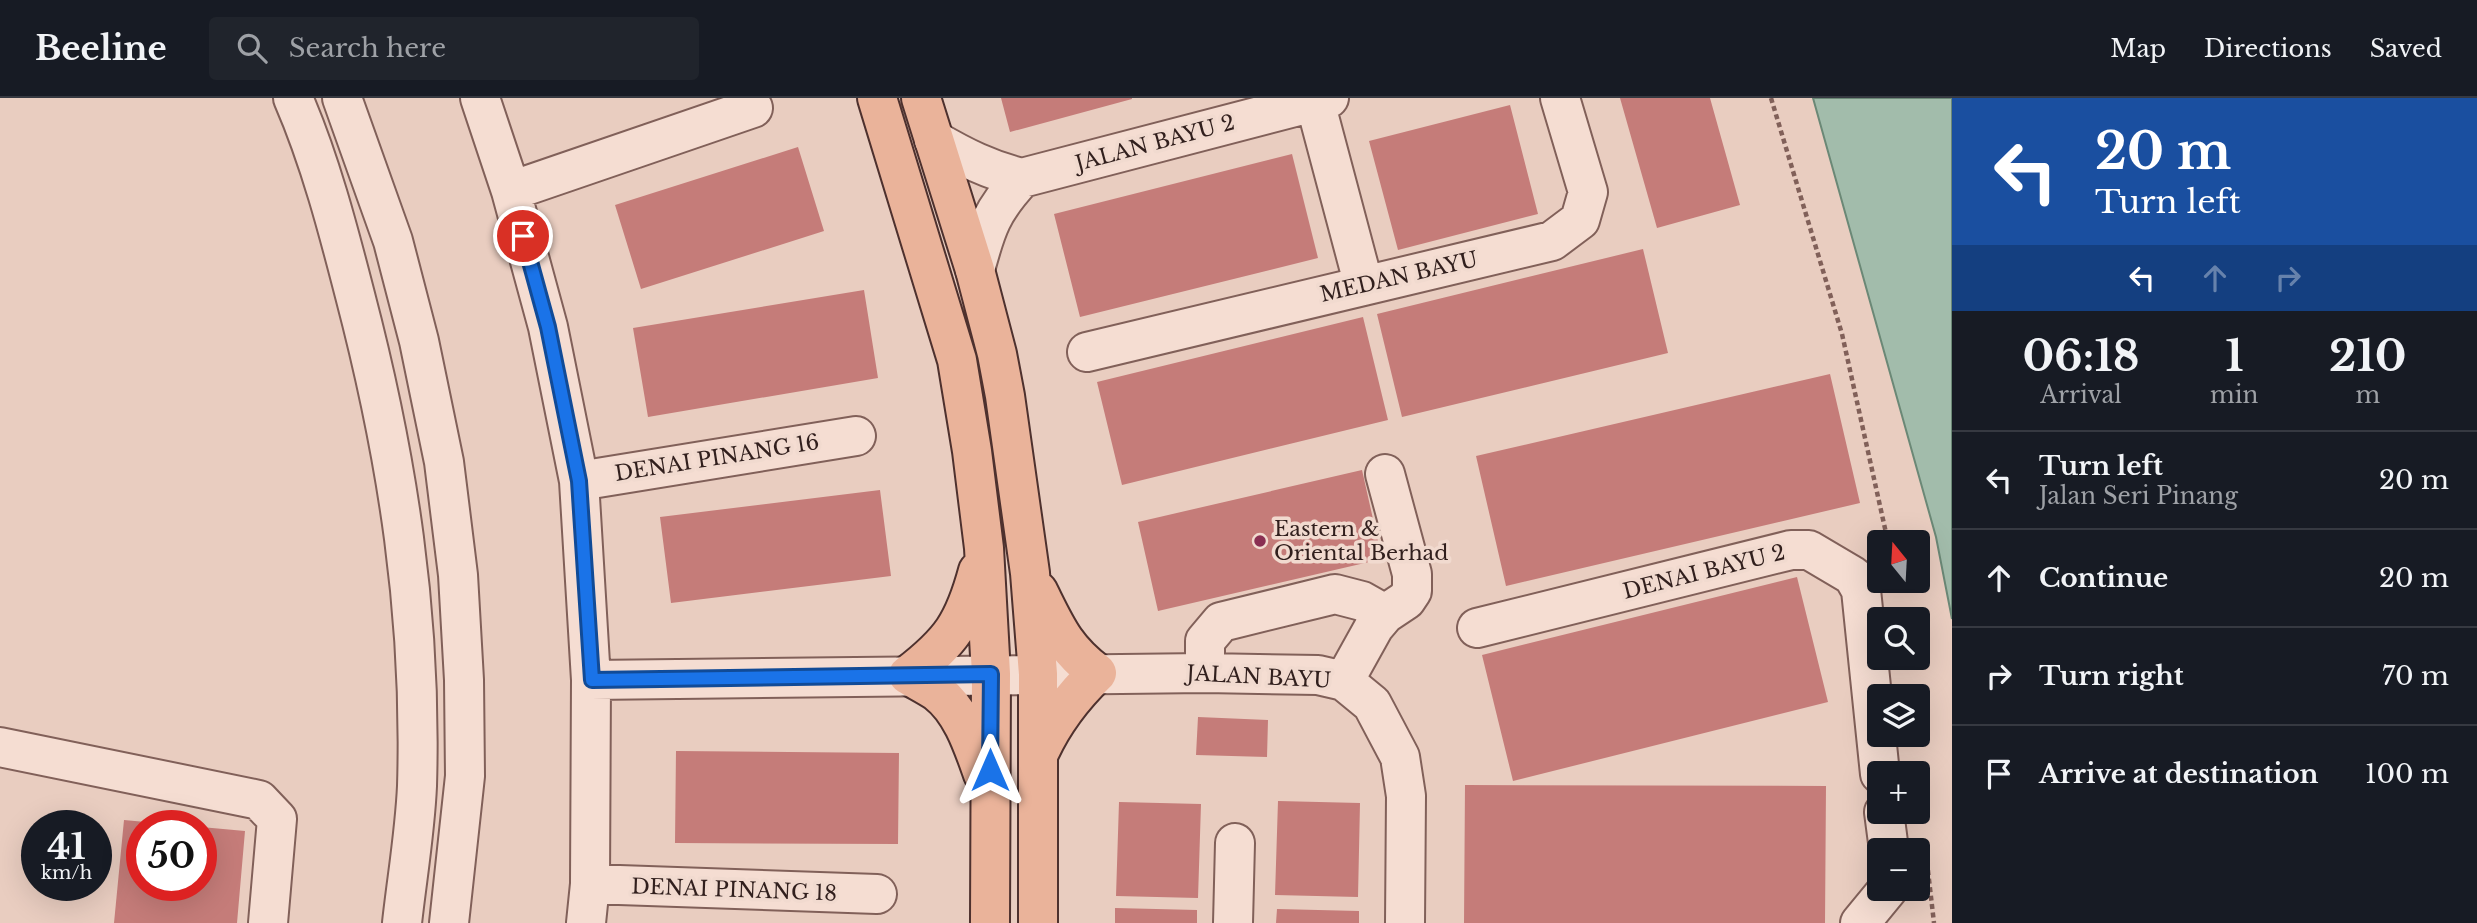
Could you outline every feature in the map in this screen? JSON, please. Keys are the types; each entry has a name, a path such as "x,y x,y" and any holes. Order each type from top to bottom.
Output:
{"main road":[{"path":"877,98 957,360 966,409 984,548 991,674 990,923"},
{"path":"921,98 975,270 1005,396 1030,573 1038,674 1038,923"},
{"path":"984,548 963,617 951,637 908,675 939,694 955,712 973,744 990,794"},
{"path":"1030,573 1060,636 1076,657 1097,673 1064,710 1040,751"}],"street":[{"path":"293,98 324,185 370,352 383,405 408,554 415,628 418,738 417,790 402,923"},
{"path":"342,98 393,241 419,341 444,462 458,575 465,776 449,923"},
{"path":"480,98 511,191 548,327 579,481 592,680 590,884 586,923"},
{"name":"MEDAN BAYU","path":"1087,352 1552,241 1580,220 1588,192 1560,98"},
{"path":"1320,99 1364,286"},
{"name":"JALAN BAYU 2","path":"1022,178 1320,99"},
{"path":"511,191 752,108"},
{"path":"934,140 992,171 1022,178"},
{"path":"975,270 986,229 1001,200 1022,178"},
{"name":"DENAI PINANG 16","path":"579,481 856,436"},
{"path":"1344,681 1374,627 1385,614 1406,600 1412,591 1412,574 1385,474"},
{"name":"DENAI BAYU 2","path":"1477,628 1791,550 1810,550 1853,576 1861,590 1879,761"},
{"path":"1205,673 1205,641 1222,622 1335,594 1362,601 1385,614"},
{"name":"JALAN BAYU","path":"592,680 1205,673 1318,675 1344,681 1372,704 1400,757 1406,796 1405,923"},
{"path":"0,747 259,800 278,819 268,923"},
{"path":"1233,923 1235,843"},
{"name":"DENAI PINANG 18","path":"590,884 877,894"},
{"path":"1860,923 1878,901"}],"path":[{"path":"1771,98 1842,334 1885,530"},
{"path":"1930,890 1934,923"}],"shaded area":[{"path":"1813,98 1952,98 1952,619 1936,537"}],"building":[{"path":"1001,98 1132,98 1132,99 1010,132"},
{"path":"1620,98 1710,98 1740,205 1657,228"},
{"path":"1510,105 1538,214 1398,250 1369,141"},
{"path":"798,147 824,231 641,289 615,205"},
{"path":"1292,154 1318,258 1080,317 1054,214"},
{"path":"1643,249 1668,353 1402,417 1377,314"},
{"path":"864,290 878,378 648,417 633,328"},
{"path":"1363,317 1388,420 1122,485 1097,382"},
{"path":"1830,374 1860,503 1506,586 1476,456"},
{"name":"Eastern & Oriental Berhad","path":"1362,470 1382,559 1158,611 1138,522"},
{"path":"880,490 891,576 671,603 660,517"},
{"path":"1797,577 1828,702 1513,781 1482,655"},
{"path":"1198,717 1268,720 1267,757 1196,755"},
{"path":"676,751 899,753 898,844 675,843"},
{"path":"1465,785 1826,786 1825,923 1464,923"},
{"path":"1278,801 1360,803 1358,897 1275,895"},
{"path":"1119,802 1201,804 1198,898 1116,896"},
{"path":"124,820 126,901 217,901 217,828 245,831 237,923 114,923"},
{"path":"1115,908 1197,910 1197,923 1115,923"},
{"path":"1277,909 1359,911 1359,923 1276,923"}],"place":[{"name":"Eastern & Oriental Berhad","path":"1260,541"}],"route":[{"path":"523,236 548,327 579,481 592,680 991,674 990,770"}]}
